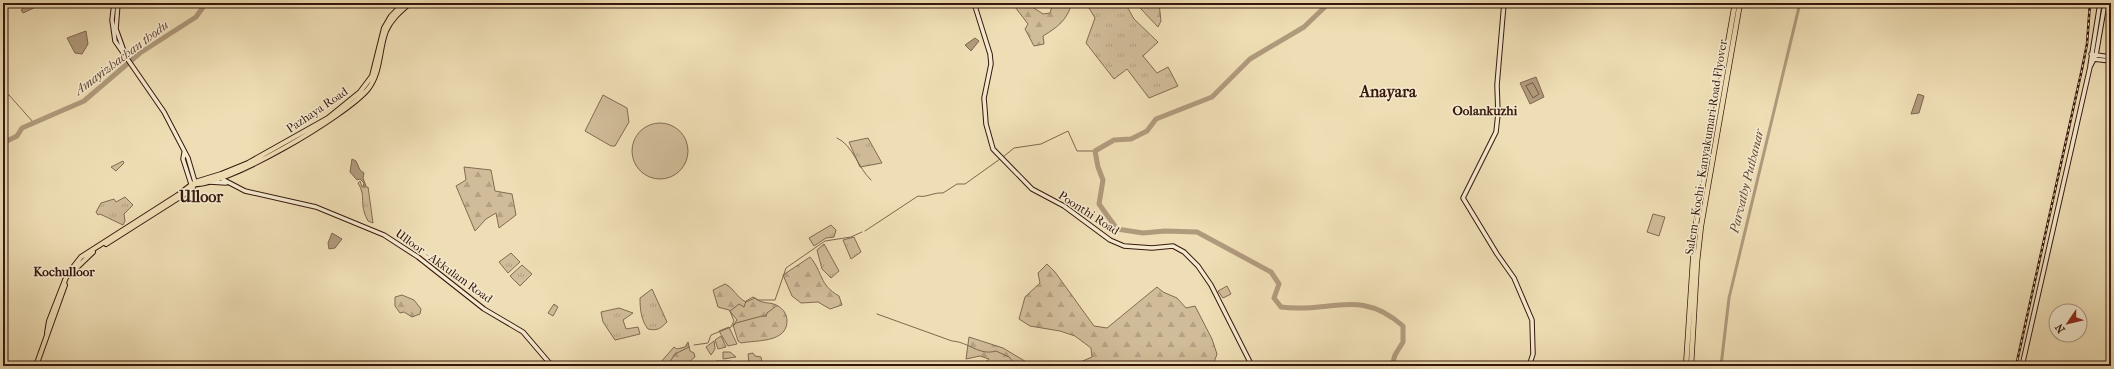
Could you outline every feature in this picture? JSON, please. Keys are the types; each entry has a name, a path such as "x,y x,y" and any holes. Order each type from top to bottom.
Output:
{"highway":[{"name":"Salem - Kochi - Kanyakumari Road Flyover","path":"1686,366 1695,230 1735,3"},
{"name":"Salem - Kochi - Kanyakumari Road Flyover","path":"1691,366 1697,262 1701,226 1740,3"}],"main road":[{"path":"114,3 113,33 119,50 127,58"},
{"path":"118,3 116,29 118,39 127,58 164,112 184,153 183,158 194,184"},
{"name":"Pazhaya Road","path":"194,184 222,177 248,163 328,118 360,92 372,76 384,28 391,16 404,3"},
{"path":"210,182 250,166 321,125 363,94 373,81 387,30 396,16 410,3"},
{"name":"Poonthi Road","path":"974,3 990,54 991,64 984,98 986,124 993,149 1032,189 1064,206 1110,240 1124,246 1152,248 1173,246 1184,252 1198,266 1211,285 1252,366"},
{"path":"1504,3 1497,85 1498,114 1496,132 1463,198 1494,250 1514,278 1532,320 1533,354 1529,366"},
{"path":"2090,67 2096,55 2100,3"},
{"path":"2022,366 2090,67 2091,54 2096,45 2105,3"},
{"path":"2091,54 2111,57"},
{"path":"2090,59 2111,61"},
{"name":"Ulloor - Akkulam Road","path":"222,177 231,184 245,191 316,207 384,235 418,257 484,309 524,332 552,366"},
{"path":"36,366 47,333 49,321 67,274 81,257 194,184 210,182 231,184"}],"green space":[{"path":"1020,3 1032,3 1031,6 1043,14 1050,13 1053,3 1072,3 1065,19 1043,36 1044,44 1034,46 1025,29 1028,24 1015,7"},
{"path":"1086,3 1125,3 1134,19 1158,42 1143,56 1157,73 1168,67 1178,86 1149,98 1127,69 1114,79 1086,43 1095,18"},
{"path":"1138,3 1159,3 1161,21 1158,27 1141,9"},
{"path":"603,95 627,108 629,122 615,146 611,146 585,131"},
{"path":"654,123 666,123 680,131 688,145 686,162 680,171 666,179 654,179 644,174 637,167 632,157 632,145 637,135 644,128"},
{"path":"868,138 882,163 860,167 849,142"},
{"path":"123,161 124,163 116,171 111,167"},
{"path":"464,167 491,170 495,191 512,194 516,215 499,228 496,213 486,219 475,231 456,186 466,180"},
{"path":"360,181 362,187 368,187 373,223 368,221 363,209 362,192 358,183"},
{"path":"125,197 133,205 124,214 125,221 123,225 100,214 98,215 96,212 101,203 114,199 116,202"},
{"path":"1653,214 1665,217 1659,236 1647,232"},
{"path":"831,225 836,230 834,237 826,238 814,246 809,238"},
{"path":"854,237 861,252 851,259 843,240"},
{"path":"824,244 839,271 831,278 822,269 817,250"},
{"path":"511,253 520,262 508,273 499,262"},
{"path":"810,257 824,283 839,296 842,305 830,309 818,302 801,303 792,296 783,275"},
{"path":"1047,264 1055,272 1094,326 1107,328 1157,287 1163,292 1177,298 1186,308 1195,306 1212,339 1217,354 1213,365 1071,366 1092,357 1091,348 1075,336 1060,331 1030,326 1019,319 1025,297 1040,283 1038,273"},
{"path":"522,265 532,274 520,286 510,276"},
{"path":"725,284 746,302 755,298 761,302 778,306 782,309 787,318 786,328 782,333 770,339 741,343 738,341 733,325 737,320 729,310 718,307 713,290"},
{"path":"1227,286 1231,294 1223,298 1218,291"},
{"path":"652,289 667,322 656,330 648,329 641,314 640,298"},
{"path":"402,295 414,300 421,309 420,314 412,317 404,312 400,313 395,306 395,297"},
{"path":"554,304 558,307 553,316 548,313"},
{"path":"619,308 633,313 623,320 626,329 638,327 640,334 615,340 603,322 601,312"},
{"path":"729,327 737,344 728,346 719,331"},
{"path":"721,336 726,347 718,349 715,340"},
{"path":"969,337 1003,348 1033,366 981,366 989,359 980,356 966,359"},
{"path":"714,341 715,349 711,355 706,347"},
{"path":"688,342 690,351 694,353 695,357 684,366 681,366 676,361 669,364 660,363 674,347 677,349 685,347"},
{"path":"723,352 730,352 736,357 723,359"},
{"path":"753,353 755,356 761,357 762,362 759,364 749,363 748,354"},
{"path":"716,361 730,361 732,366 719,366"}],"water":[{"path":"30,3 48,3 23,13 21,10"},
{"path":"86,31 88,44 82,54 75,53 67,38"},
{"path":"975,38 979,41 971,51 965,45"},
{"path":"1536,77 1544,97 1530,104 1520,83"},
{"path":"1918,94 1924,96 1919,113 1911,114"},
{"path":"352,159 356,161 360,170 364,173 363,178 366,186 363,186 364,183 360,179 357,180 350,172"},
{"path":"332,233 342,239 335,248 329,249 328,243"}],"waterway":[{"name":"Amayizhachan thodu","path":"3,143 17,136 22,128 84,101 140,53 196,17 206,3"},
{"path":"1329,3 1304,27 1250,59 1212,97 1156,119 1147,131 1131,139 1114,140 1095,151 1098,167 1103,180 1099,204 1117,229 1143,233 1165,231 1197,232 1271,272 1279,284 1274,298 1281,307 1299,308 1344,304 1372,308 1387,314 1403,326 1403,342 1395,355 1392,366"},
{"name":"Parvathy Puthanar","path":"1721,366 1729,298 1800,3"},
{"path":"3,91 9,95 33,122"},
{"path":"1003,157 1014,148 1041,144 1068,131 1077,151 1095,151"},
{"path":"837,138 843,141 871,180"},
{"path":"865,231 918,196 943,193 957,184 965,184 1000,159"},
{"path":"694,345 708,343 711,335 731,327 734,321 730,311 739,304 744,307 746,301 753,297 758,300 775,300 786,268 825,241 851,237 862,232"},
{"path":"733,326 736,323 766,316 767,313 775,307"},
{"path":"877,314 984,352 996,351 1009,357 1017,366"},
{"path":"667,366 675,354 689,347"}],"railway":[{"path":"2016,366 2082,69 2087,44 2090,3"}],"district":[{"name":"Anayara","path":"1388,91"},
{"name":"Oolankuzhi","path":"1485,110"},
{"name":"Ulloor","path":"201,196"},
{"name":"Kochulloor","path":"64,271"}]}
